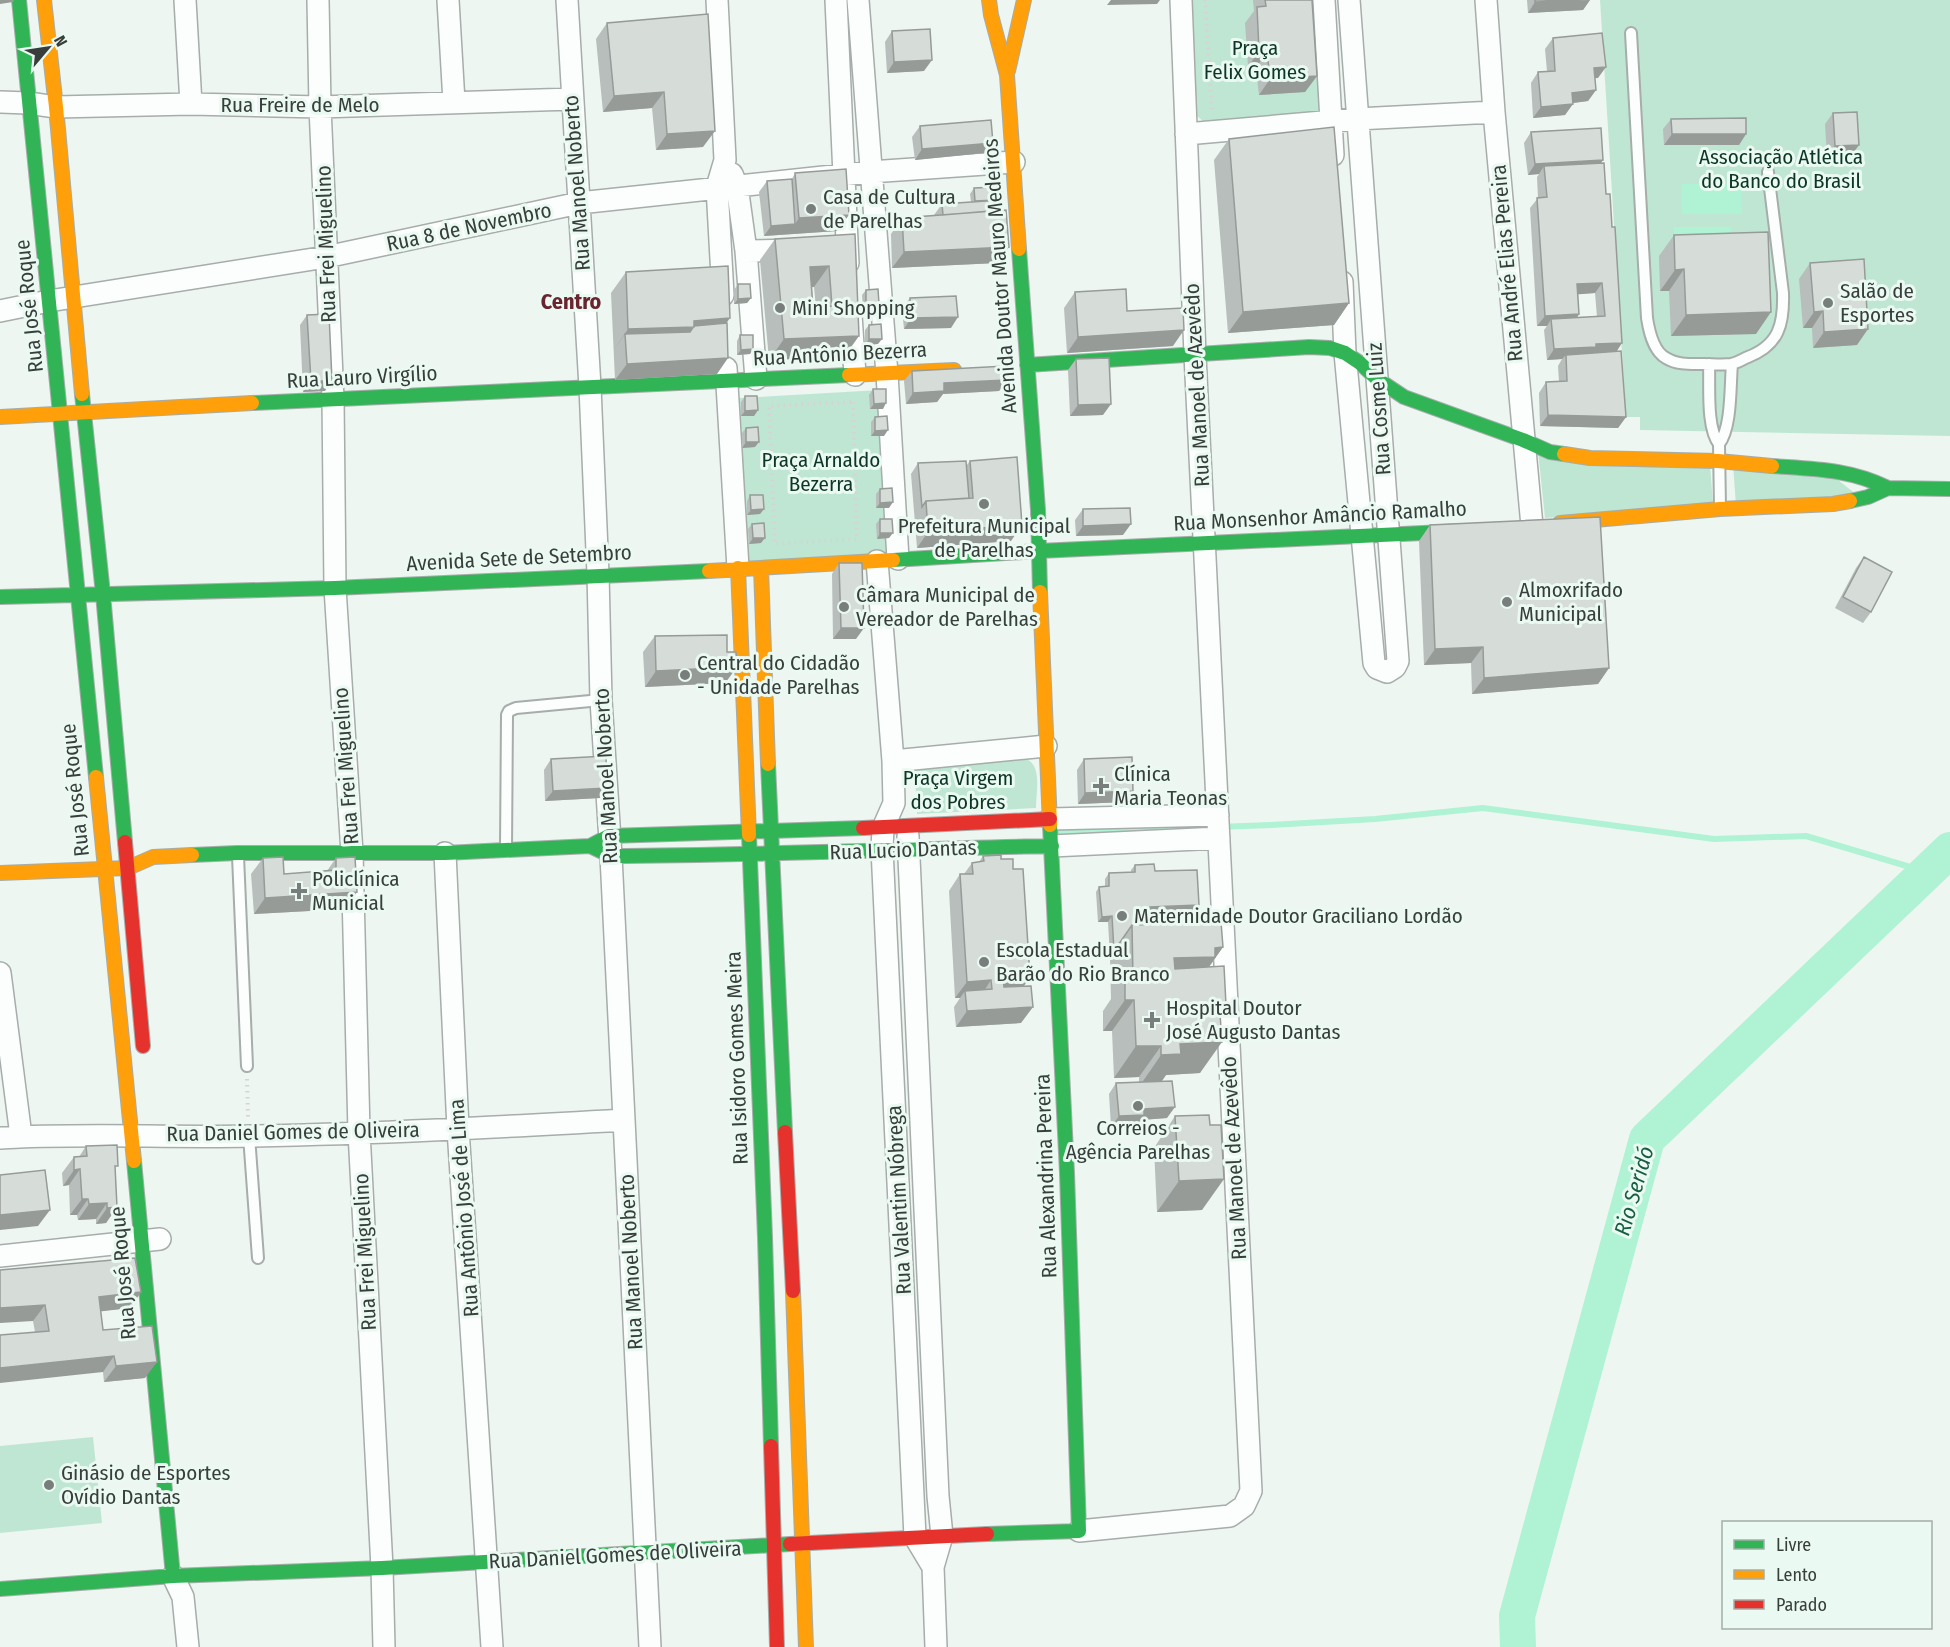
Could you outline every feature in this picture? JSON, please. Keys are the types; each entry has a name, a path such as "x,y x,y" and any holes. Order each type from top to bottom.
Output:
{"street":[{"name":"Rua José Roque","path":"19,0 62,413 92,749 98,849 105,870 145,1135 184,1571"},
{"name":"Rua José Roque","path":"44,0 103,594 145,1065"},
{"path":"185,0 191,104"},
{"name":"Rua Frei Miguelino","path":"318,0 320,107 333,399 334,588 351,853 359,1132 382,1568 384,1647"},
{"path":"448,0 454,102"},
{"name":"Rua Manoel Noberto","path":"567,0 590,387 601,700 650,1647"},
{"path":"717,0 727,187 723,313"},
{"path":"836,0 843,175 855,375"},
{"path":"858,0 885,374 887,560 894,803 883,828"},
{"name":"Avenida Doutor Mauro Medeiros","path":"989,0 1007,75 1014,162 1021,365 1039,551 1046,746"},
{"path":"1007,75 1024,0"},
{"name":"Rua Manoel de Azevêdo","path":"1181,0 1195,355 1247,1423 1252,1477 1248,1500 1238,1512 1230,1516"},
{"path":"1324,0 1335,177"},
{"name":"Rua Cosme Luiz","path":"1341,265 1346,353 1374,663 1377,669 1387,672 1395,667 1398,661 1350,0"},
{"name":"Rua André Elias Pereira","path":"1486,0 1523,440 1526,526"},
{"name":"Rua Freire de Melo","path":"0,102 56,107 191,104 320,107 572,99"},
{"path":"1186,134 1358,119 1494,112"},
{"name":"Rua 8 de Novembro","path":"0,311 49,301 326,257 579,203 870,172 1014,162"},
{"path":"843,175 866,186 872,200 885,374"},
{"path":"727,187 746,251 756,379"},
{"path":"746,251 848,248"},
{"path":"725,347 738,568"},
{"path":"1021,365 1330,348 1346,353 1377,379 1404,397 1550,452 1579,457 1718,461 1854,474 1888,488"},
{"name":"Rua Antônio Bezerra","path":"726,381 969,369"},
{"name":"Rua Lauro Virgílio","path":"0,417 726,381"},
{"path":"1526,526 1720,509 1833,504 1868,497 1888,488 1950,489"},
{"name":"Rua Monsenhor Amâncio Ramalho","path":"1039,551 1389,536 1473,530"},
{"name":"Avenida Sete de Setembro","path":"0,597 334,588 761,568 1039,551"},
{"name":"Rua Isidoro Gomes Meira","path":"738,568 765,1237 776,1546 777,1647"},
{"name":"Rua Isidoro Gomes Meira","path":"761,568 771,854 792,1236 806,1647"},
{"path":"893,761 1046,746"},
{"name":"Rua Alexandrina Pereira","path":"1046,746 1067,1173 1079,1531"},
{"path":"92,749 116,748"},
{"path":"894,803 907,827"},
{"name":"Rua Lucio Dantas","path":"610,846 749,832 907,827 1050,819 1218,816"},
{"name":"Rua Valentim Nóbrega","path":"907,827 938,1496 942,1536 933,1567 936,1647"},
{"name":"Rua Valentim Nóbrega","path":"883,828 882,849 915,1538 933,1567"},
{"name":"Rua Lucio Dantas","path":"0,873 105,870 128,868 153,857 237,853 445,853 610,846 751,855 882,849 1052,846 1219,838"},
{"name":"Rua Lucio Dantas","path":"98,849 126,848 153,857"},
{"name":"Rua Antônio José de Lima","path":"445,853 458,1129 492,1647"},
{"path":"0,973 10,1137"},
{"path":"758,1088 784,1089"},
{"name":"Rua Daniel Gomes de Oliveira","path":"10,1137 249,1136 458,1129 624,1120"},
{"path":"765,1237 792,1236"},
{"path":"0,1256 155,1240"},
{"name":"Rua Daniel Gomes de Oliveira","path":"0,1589 184,1571 382,1568 942,1536 1079,1531 1230,1516"},
{"path":"184,1571 183,1597 188,1647"}],"lane":[{"path":"1631,33 1647,318 1649,331 1656,347 1665,358 1677,362 1732,364 1765,348 1775,338 1784,311 1780,256 1768,172"},
{"path":"1709,364 1711,427 1714,438 1719,444"},
{"path":"1720,509 1719,444 1724,438 1727,427 1732,364"},
{"path":"506,850 507,715 509,711 516,708 601,700"},
{"path":"237,853 247,1066"},
{"path":"249,1136 258,1258"}],"path":[{"path":"1205,0 1212,112 1223,112"},
{"path":"853,402 857,539 775,544 769,406 853,402"},
{"path":"247,1066 249,1136"}],"green space":[{"name":"Praça Felix Gomes","path":"1192,0 1316,0 1322,114 1206,124 1196,115"},
{"name":"Associação Atlética do Banco do Brasil","path":"1600,0 1950,0 1950,436 1640,430 1640,417 1626,417"},
{"name":"Praça Arnaldo Bezerra","path":"898,381 904,554 733,566 723,392 741,398 880,390"},
{"path":"1538,451 1710,464 1713,505 1545,518"},
{"path":"1733,465 1833,476 1857,495 1736,505"},
{"name":"Praça Virgem dos Pobres","path":"1024,758 1030,761 1036,772 1036,808 917,814 915,773 917,768"},
{"name":"Ginásio de Esportes Ovídio Dantas","path":"93,1437 102,1523 0,1533 0,1446"}],"shaded area":[{"path":"1682,184 1741,184 1742,214 1682,214"},
{"path":"1674,227 1731,227 1731,240 1674,250"}],"building":[{"path":"1265,0 1312,0 1317,76 1270,79 1267,51 1259,51 1257,7 1266,6"},
{"path":"1535,0 1582,0 1535,2"},
{"path":"708,14 715,131 667,134 664,92 614,96 607,23"},
{"path":"930,29 932,60 894,62 892,31"},
{"path":"1602,33 1606,67 1594,68 1596,90 1572,93 1573,104 1541,107 1538,72 1555,71 1553,38"},
{"path":"1857,112 1859,145 1835,146 1833,113"},
{"path":"1746,118 1746,134 1672,134 1671,119"},
{"path":"991,120 993,143 922,149 920,126"},
{"path":"1334,127 1349,303 1243,312 1229,139"},
{"path":"1601,128 1603,160 1535,164 1531,132"},
{"path":"1604,163 1606,194 1610,194 1612,227 1615,227 1622,343 1554,349 1551,319 1605,316 1602,283 1577,284 1579,314 1545,316 1537,198 1547,197 1544,166"},
{"path":"846,169 849,215 799,218 795,173"},
{"path":"792,179 795,224 771,226 767,181"},
{"path":"995,187 996,200 975,201 974,188"},
{"path":"1001,200 1002,210 943,215 942,204"},
{"path":"1006,210 1009,247 904,252 902,218"},
{"path":"1768,232 1771,312 1686,315 1684,269 1675,270 1674,235"},
{"path":"855,234 859,336 784,339 775,239","holes":["829,266 832,306 813,308 810,267"]},
{"path":"1864,259 1868,329 1824,332 1823,311 1814,312 1810,263"},
{"path":"728,266 730,318 694,321 694,327 628,329 626,272"},
{"path":"738,284 750,284 751,298 738,299"},
{"path":"878,289 879,304 866,304 866,290"},
{"path":"1126,289 1127,311 1183,308 1184,330 1078,337 1075,292"},
{"path":"956,296 958,317 911,318 910,298"},
{"path":"329,314 332,381 311,381 307,315"},
{"path":"727,323 728,358 627,364 625,334 690,332 694,326"},
{"path":"881,324 882,339 869,339 869,325"},
{"path":"740,335 753,335 753,349 741,350"},
{"path":"1621,351 1626,417 1548,415 1546,382 1567,381 1566,355"},
{"path":"1109,358 1111,404 1078,405 1076,359"},
{"path":"1006,366 1007,380 944,383 944,391 913,393 912,371"},
{"path":"873,389 886,389 886,403 874,404"},
{"path":"745,396 757,396 758,410 745,411"},
{"path":"887,416 888,430 875,431 875,417"},
{"path":"758,427 759,442 746,442 746,428"},
{"path":"1017,457 1022,525 928,532 926,501 973,498 970,461"},
{"path":"966,461 969,498 926,501 922,507 918,463"},
{"path":"892,488 893,502 880,503 880,489"},
{"path":"750,495 763,495 764,509 751,510"},
{"path":"1130,508 1131,524 1083,526 1083,509"},
{"name":"Almoxrifado Municipal","path":"1600,517 1609,668 1484,678 1483,647 1435,649 1430,525"},
{"path":"880,519 892,519 893,533 880,533"},
{"path":"764,523 765,538 753,538 752,524"},
{"path":"1864,557 1892,572 1871,612 1843,597"},
{"path":"839,563 862,563 864,628 841,628"},
{"path":"727,635 727,652 736,652 737,667 656,671 655,636"},
{"path":"606,756 607,788 553,791 551,759"},
{"path":"1132,757 1133,791 1085,793 1084,759"},
{"path":"1001,855 1001,859 1013,859 1013,869 1023,869 1030,977 1003,979 1004,987 1031,986 1033,1007 967,1011 965,991 992,989 991,980 967,982 960,874 973,874 972,863 984,861 983,856"},
{"path":"283,857 284,874 336,870 336,858 355,857 357,892 265,898 263,858"},
{"path":"1154,864 1155,871 1197,870 1199,905 1150,907 1151,914 1194,914 1195,923 1132,925 1114,951 1112,916 1102,917 1099,887 1109,886 1109,873 1135,872 1135,865"},
{"path":"1221,922 1223,947 1215,948 1215,957 1174,958 1175,969 1224,966 1226,1005 1171,1007 1171,1016 1220,1014 1222,1042 1180,1044 1181,1054 1161,1055 1161,1046 1136,1046 1134,1000 1125,1000 1125,979 1133,979 1132,925"},
{"path":"1172,1081 1175,1107 1144,1109 1144,1115 1119,1116 1116,1083"},
{"path":"1209,1115 1210,1125 1221,1125 1224,1179 1179,1181 1175,1116"},
{"path":"117,1145 118,1166 115,1166 117,1207 107,1208 107,1203 89,1204 88,1199 82,1199 80,1169 74,1170 74,1157 87,1156 86,1146"},
{"path":"45,1170 50,1210 0,1215 0,1175"},
{"path":"135,1258 141,1292 99,1297 103,1330 152,1326 157,1362 116,1366 114,1356 0,1368 0,1335 49,1331 45,1305 0,1308 0,1270"}],"waterway":[{"path":"1057,833 1375,819 1483,808 1714,839 1806,836 1927,872"},
{"name":"Rio Seridó","path":"1518,1647 1517,1616 1647,1139 1950,850"}],"traffic: fast":[{"path":"19,0 96,777"},
{"path":"893,560 1039,551 1019,249"},
{"path":"1027,365 1309,347 1330,348 1345,353 1404,397 1550,452 1564,454"},
{"path":"252,403 849,375"},
{"path":"82,394 125,842"},
{"path":"1772,466 1846,473 1888,488"},
{"path":"1850,501 1868,497 1888,488 1950,489"},
{"path":"1040,592 1039,551 1465,531"},
{"path":"0,597 335,588 709,571"},
{"path":"768,764 785,1132"},
{"path":"987,1534 1079,1531 1067,1173 1050,825"},
{"path":"192,855 445,853 590,846 609,836 863,828"},
{"path":"749,835 771,1446"},
{"path":"590,846 611,856 1052,846"},
{"path":"134,1161 173,1576"},
{"path":"0,1589 173,1576 382,1568 790,1544"}],"traffic: slow":[{"path":"44,0 82,394"},
{"path":"989,0 1007,75 1019,249"},
{"path":"1008,71 1024,0"},
{"path":"849,375 954,370"},
{"path":"0,417 252,403"},
{"path":"1564,454 1590,458 1718,461 1772,466"},
{"path":"1560,523 1720,509 1833,504 1850,501"},
{"path":"709,571 893,560"},
{"path":"738,568 749,835"},
{"path":"761,568 768,764"},
{"path":"1040,592 1050,825"},
{"path":"96,777 134,1161"},
{"path":"0,873 128,868 153,857 192,855"},
{"path":"793,1291 806,1647"}],"traffic: jam":[{"path":"863,828 1050,819"},
{"path":"125,842 143,1046"},
{"path":"785,1132 793,1291"},
{"path":"771,1446 777,1647"},
{"path":"790,1544 987,1534"}],"place":[{"name":"Casa de Cultura de Parelhas","path":"811,209"},
{"name":"Salão de Esportes","path":"1828,303"},
{"name":"Mini Shopping","path":"780,308"},
{"name":"Prefeitura Municipal de Parelhas","path":"984,504"},
{"name":"Almoxrifado Municipal","path":"1507,602"},
{"name":"Câmara Municipal de Vereador de Parelhas","path":"844,607"},
{"name":"Central do Cidadão - Unidade Parelhas","path":"685,675"},
{"name":"Clínica Maria Teonas","path":"1101,786"},
{"name":"Policlínica Municial","path":"299,891"},
{"name":"Maternidade Doutor Graciliano Lordão","path":"1122,916"},
{"name":"Escola Estadual Barão do Rio Branco","path":"984,962"},
{"name":"Hospital Doutor José Augusto Dantas","path":"1152,1020"},
{"name":"Correios - Agência Parelhas","path":"1138,1106"},
{"name":"Ginásio de Esportes Ovídio Dantas","path":"49,1485"}],"district":[{"name":"Centro","path":"571,301"}]}
